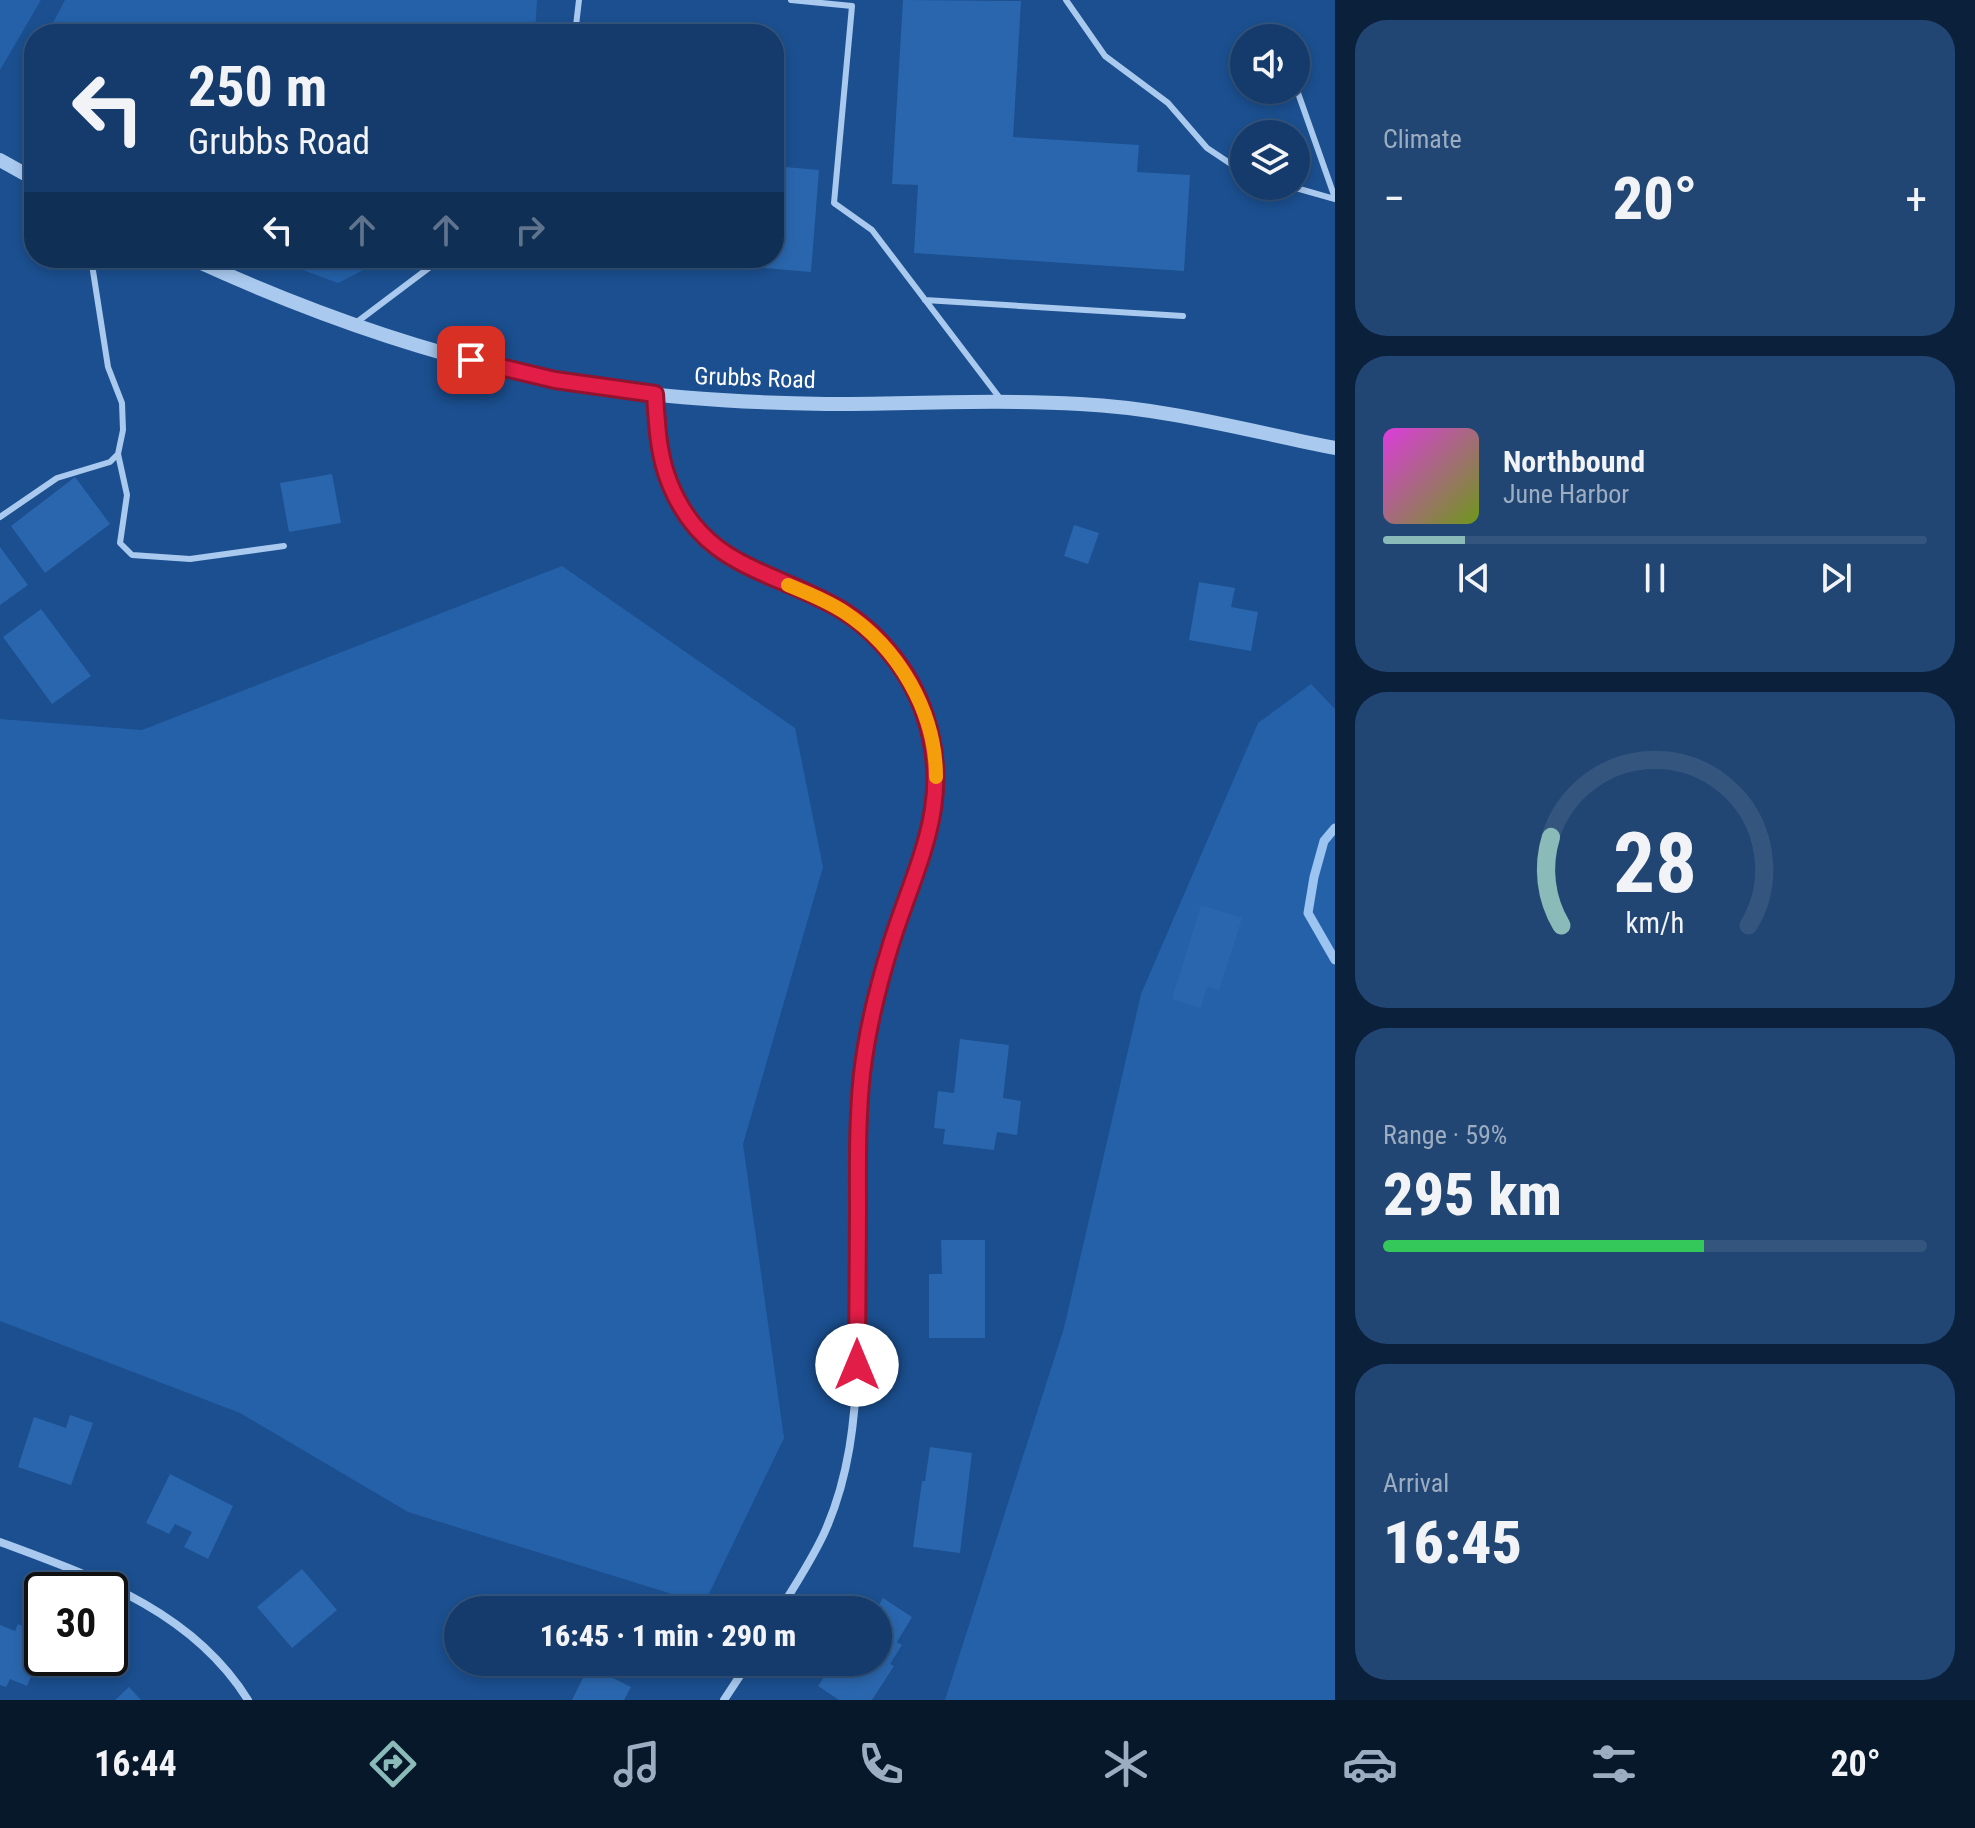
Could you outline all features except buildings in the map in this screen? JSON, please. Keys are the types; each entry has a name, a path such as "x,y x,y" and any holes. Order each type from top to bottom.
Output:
{"street":[{"path":"0,160 24,173"},
{"name":"Grubbs Road","path":"212,268 354,325 420,347 555,380 688,398 825,404 1078,403 1156,410 1335,448"},
{"path":"655,394 662,460 690,521 724,554 748,568 829,603 873,634 910,682 925,714 934,747 935,802 876,998 862,1072 858,1123 856,1402 849,1456 826,1530 788,1596"},
{"path":"0,1542 102,1582 150,1606 202,1646 241,1688 248,1700"},
{"path":"724,1700 740,1676"}],"lane":[{"path":"576,24 579,0"},
{"path":"791,0 853,3 834,203 872,230 1002,402"},
{"path":"1066,0 1105,56 1168,103 1207,148 1230,162"},
{"path":"1302,104 1335,198"},
{"path":"1310,191 1335,198"},
{"path":"93,268 108,367 122,403 123,430 118,454 127,495 120,543 132,555 190,559 284,546"},
{"path":"354,325 429,268"},
{"path":"925,300 1183,316"},
{"path":"0,517 57,478 110,462 118,454"}],"shaded area":[{"path":"0,0 41,0 27,24 24,24 0,70"},
{"path":"65,0 537,0 536,24 52,24"},
{"path":"297,268 367,268 338,283"},
{"path":"562,566 795,728 823,867 743,1144 784,1438 708,1596 678,1596 408,1512 240,1413 0,1321 0,719 142,730"},
{"path":"1311,684 1335,709 1335,1700 945,1700 1064,1328 1141,994 1258,723"}],"waterway":[{"path":"1335,828 1324,841 1308,913 1335,960"}],"slow traffic":[{"path":"788,585 846,613 891,654 910,682 925,714 934,747 936,777"}],"route":[{"path":"471,360 555,380 655,394 662,460 690,521 724,554 748,568 829,603 867,629 901,668 925,714 934,747 935,802 925,846 876,998 862,1072 858,1123 857,1365"}]}
